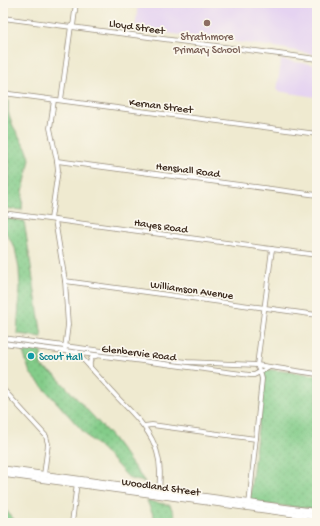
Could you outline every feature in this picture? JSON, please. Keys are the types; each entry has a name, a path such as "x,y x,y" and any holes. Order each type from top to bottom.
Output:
{"main road":[{"name":"Woodland Street","path":"3,469 77,482 300,512 317,512"},
{"name":"Woodland Street","path":"3,474 44,477"},
{"name":"Woodland Street","path":"300,512 317,517"}],"street":[{"path":"61,100 76,3"},
{"name":"Lloyd Street","path":"3,18 317,59"},
{"name":"Kernan Street","path":"3,93 317,134"},
{"path":"54,100 50,128 58,170 53,220 65,281 68,325 64,351"},
{"name":"Henshall Road","path":"57,161 317,195"},
{"name":"Hayes Road","path":"3,213 317,255"},
{"path":"249,505 262,379 257,365 272,249"},
{"name":"Williamson Avenue","path":"65,281 317,314"},
{"name":"Glenbervie Road","path":"3,338 13,342 77,353 250,375 254,375 271,368"},
{"name":"Glenbervie Road","path":"3,343 13,342 65,346 186,362 257,365 317,374"},
{"path":"78,348 77,353 147,431 154,444 159,461 159,493"},
{"path":"90,368 89,363 91,358 99,355"},
{"path":"3,389 46,436 48,444 44,477"},
{"path":"144,426 152,425 256,439"},
{"path":"147,431 158,426"},
{"path":"72,523 77,482"}],"shaded area":[{"name":"Strathmore Primary School","path":"138,3 313,3 317,23 317,55 275,47 135,29"},
{"path":"281,60 317,65 317,128 312,128 315,97 277,91"}],"green space":[{"path":"3,100 8,100 8,112 13,126 27,150 30,159 23,191 22,210 4,208 9,178 9,160 3,138"},
{"path":"3,218 24,221 42,337 17,334 20,288 19,269 15,248 3,228"},
{"path":"22,349 41,351 41,367 55,375 112,437 145,482 130,479 102,449 89,438 30,373"},
{"path":"265,369 317,375 317,509 249,503"},
{"path":"147,501 170,505 178,523 157,523"},
{"path":"3,507 17,523 3,523"}],"place":[{"name":"Strathmore Primary School","path":"207,23"},
{"name":"Scout Hall","path":"31,356"}]}
